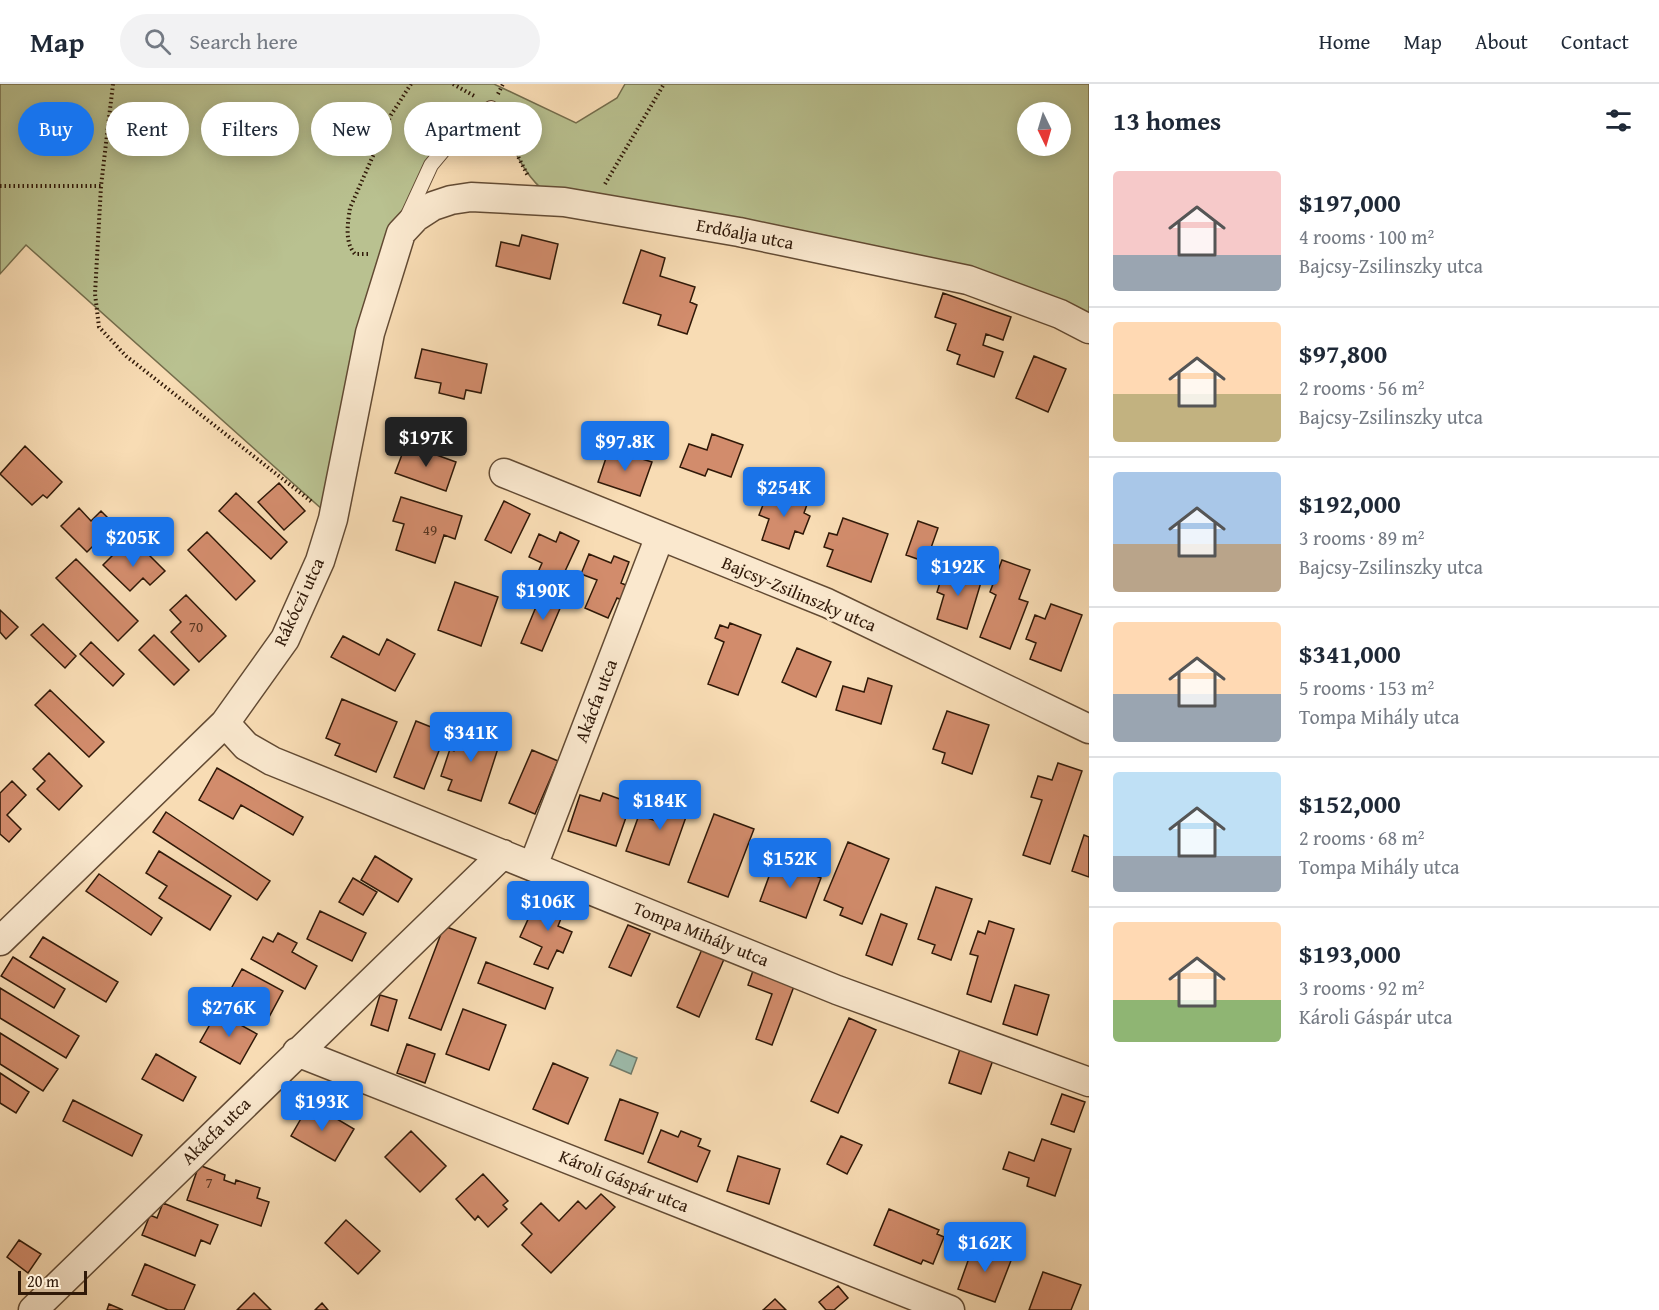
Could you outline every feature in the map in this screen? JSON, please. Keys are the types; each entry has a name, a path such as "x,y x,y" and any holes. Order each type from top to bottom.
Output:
{"street":[{"name":"Erdőalja utca","path":"401,233 416,217 433,207 461,199 498,197 564,202 594,209 727,230 922,268 968,280 1018,297 1089,329"},
{"name":"Rákóczi utca","path":"0,941 225,723 285,639 320,561 333,519 367,343 401,233"},
{"name":"Bajcsy-Zsilinszky utca","path":"504,473 827,603 1089,729"},
{"name":"Akácfa utca","path":"533,866 660,536"},
{"name":"Tompa Mihály utca","path":"225,723 246,746 272,761 837,990 1089,1082"},
{"name":"Akácfa utca","path":"33,1310 503,854"},
{"name":"Károli Gáspár utca","path":"297,1052 950,1310"}],"lane":[{"path":"401,233 431,165 438,156"}],"path":[{"path":"113,84 102,186 95,294 99,327 126,356 333,519"},
{"path":"392,260 353,252 349,244 347,221 351,204 366,177 383,130 411,84"},
{"path":"453,84 482,102"},
{"path":"594,209 603,187 664,84"},
{"path":"519,156 530,179"},
{"path":"0,186 102,186"}],"green space":[{"path":"0,84 494,84 532,102 404,102 404,156 440,156 431,164 333,519 26,245 0,274"},
{"path":"625,84 1089,84 1089,329 1060,314 547,193 537,185 517,156 542,156 542,107 576,123 617,98"}],"shaded area":[{"path":"617,1050 637,1058 631,1074 610,1065"}],"building":[{"path":"522,235 558,244 550,279 496,266 501,242 519,246"},
{"path":"641,250 665,258 660,276 695,287 690,302 697,305 687,334 658,325 661,315 623,303"},
{"path":"943,293 1011,317 1003,340 986,334 983,345 1003,352 994,377 957,364 960,355 947,350 956,324 935,317"},
{"path":"422,349 487,364 481,393 466,390 464,399 439,393 441,383 415,378"},
{"path":"1034,356 1066,369 1048,412 1016,398"},
{"path":"418,420 450,432 444,448 412,436"},
{"path":"712,434 743,445 731,477 708,469 705,476 680,467 689,444 707,450"},
{"path":"406,444 456,462 446,491 395,473"},
{"path":"25,446 62,482 47,498 43,495 32,505 0,474"},
{"path":"609,449 652,462 640,496 598,482"},
{"path":"279,483 305,511 284,530 258,502"},
{"path":"782,489 809,499 804,513 810,516 803,534 795,531 789,549 762,540 769,519 759,515 767,495 778,499"},
{"path":"236,493 287,542 271,559 219,511"},
{"path":"401,497 462,516 455,539 444,535 435,563 396,550 404,524 393,521"},
{"path":"504,501 530,514 511,553 485,540"},
{"path":"79,508 91,521 101,511 122,532 107,547 100,539 87,552 61,526"},
{"path":"843,518 888,534 871,582 827,566 833,550 824,547 829,533 837,535"},
{"path":"918,521 938,528 926,562 906,555"},
{"path":"207,532 255,581 236,600 188,550"},
{"path":"560,532 579,541 560,582 538,572 542,563 529,557 539,534 556,542"},
{"path":"121,547 134,560 144,550 165,571 150,585 143,578 130,591 103,565"},
{"path":"589,554 611,563 614,556 629,562 621,583 635,589 629,603 617,598 608,618 585,608 597,580 581,574"},
{"path":"76,559 138,621 118,641 56,578"},
{"path":"1002,560 1030,570 1019,599 1028,602 1010,649 980,637 996,595 990,592"},
{"path":"945,567 982,579 967,629 937,619 944,595 937,592"},
{"path":"455,582 498,597 481,646 438,630"},
{"path":"543,590 564,599 542,651 521,643"},
{"path":"186,595 226,636 199,662 171,632 181,622 170,610"},
{"path":"1051,604 1082,615 1061,671 1030,659 1036,643 1026,639 1035,615 1045,619"},
{"path":"0,610 18,627 6,639 0,632"},
{"path":"730,623 761,635 738,695 708,684 724,642 715,638 720,625 728,628"},
{"path":"43,624 76,656 65,668 31,635"},
{"path":"154,635 189,670 174,685 139,650"},
{"path":"343,636 379,655 387,639 415,654 395,691 331,657"},
{"path":"91,642 124,674 113,686 80,654"},
{"path":"797,648 831,662 816,697 782,682"},
{"path":"868,678 892,686 881,724 836,710 843,686 864,692"},
{"path":"50,690 104,742 89,757 35,705"},
{"path":"342,699 397,722 376,772 335,755 340,744 326,738"},
{"path":"947,711 989,725 972,774 942,763 945,753 933,749"},
{"path":"416,721 446,733 424,789 394,777"},
{"path":"463,726 501,739 481,801 448,790 452,780 441,776 450,749 454,751"},
{"path":"532,750 558,761 535,814 509,803"},
{"path":"49,753 82,786 59,810 37,789 45,781 33,769"},
{"path":"1058,763 1082,771 1050,864 1023,855 1042,800 1031,797 1038,776 1052,780"},
{"path":"217,768 303,817 293,835 241,805 233,819 199,800"},
{"path":"12,781 26,795 7,815 21,829 9,842 0,834 0,793"},
{"path":"603,793 631,803 616,846 568,831 580,795 600,801"},
{"path":"669,793 692,800 669,865 626,851 639,815 659,822"},
{"path":"166,812 270,881 257,900 153,832"},
{"path":"714,814 754,829 728,897 688,882"},
{"path":"1084,835 1089,837 1089,877 1072,871"},
{"path":"848,842 889,859 862,924 840,915 843,908 824,900"},
{"path":"159,851 231,896 210,930 159,898 167,886 146,873"},
{"path":"375,856 412,879 398,902 361,880"},
{"path":"775,860 821,878 806,918 760,901"},
{"path":"99,874 162,918 151,935 86,891"},
{"path":"353,878 377,892 363,915 339,902"},
{"path":"936,887 972,899 951,960 932,953 935,945 918,939"},
{"path":"554,893 569,899 558,926 572,932 563,953 557,950 548,969 534,964 542,947 520,937 530,915 543,920"},
{"path":"320,911 366,933 352,961 307,939"},
{"path":"881,914 907,924 892,965 866,955"},
{"path":"989,921 1014,929 991,1002 967,994 978,956 970,954 978,931 985,934"},
{"path":"628,925 650,934 631,976 609,967"},
{"path":"444,926 476,938 441,1030 409,1018"},
{"path":"278,933 297,943 292,952 317,966 305,989 251,959 263,937 273,942"},
{"path":"43,937 118,982 106,1002 30,957"},
{"path":"703,947 725,957 699,1017 677,1007"},
{"path":"13,957 65,989 54,1008 1,976"},
{"path":"486,962 553,988 545,1009 478,983"},
{"path":"755,965 796,981 772,1045 756,1039 772,994 748,985"},
{"path":"242,969 283,991 268,1019 227,996"},
{"path":"1015,985 1049,995 1037,1035 1003,1024"},
{"path":"0,988 79,1036 66,1058 0,1018"},
{"path":"380,995 397,1000 388,1031 371,1025"},
{"path":"463,1009 506,1025 489,1070 446,1054"},
{"path":"217,1012 257,1034 240,1064 200,1042"},
{"path":"849,1018 876,1030 838,1113 811,1101"},
{"path":"0,1033 58,1069 43,1091 0,1064"},
{"path":"407,1044 435,1054 425,1083 397,1073"},
{"path":"960,1049 993,1060 981,1094 949,1083"},
{"path":"156,1054 196,1077 183,1101 142,1079"},
{"path":"553,1063 588,1078 568,1124 533,1109"},
{"path":"0,1073 29,1092 16,1113 0,1103"},
{"path":"1062,1094 1085,1102 1074,1132 1051,1124"},
{"path":"620,1099 658,1113 643,1154 605,1140"},
{"path":"73,1100 142,1135 132,1156 63,1121"},
{"path":"310,1103 354,1129 335,1161 291,1136"},
{"path":"661,1130 678,1137 681,1131 701,1139 698,1146 710,1151 697,1182 648,1162"},
{"path":"411,1131 446,1166 420,1192 385,1157"},
{"path":"841,1136 862,1145 847,1174 827,1164"},
{"path":"1042,1139 1071,1149 1055,1196 1027,1186 1029,1178 1003,1169 1009,1152 1034,1161"},
{"path":"738,1156 780,1169 769,1204 727,1191"},
{"path":"199,1165 225,1175 224,1180 235,1184 236,1180 260,1188 257,1198 269,1202 261,1226 187,1200"},
{"path":"483,1174 508,1201 503,1205 507,1209 488,1227 478,1216 475,1220 456,1199"},
{"path":"601,1194 615,1207 551,1273 522,1245 532,1234 521,1223 541,1203 559,1221 578,1201 586,1209"},
{"path":"163,1203 218,1225 210,1244 201,1240 195,1256 142,1235 150,1215 157,1218"},
{"path":"889,1209 939,1230 937,1234 944,1237 933,1264 923,1260 921,1264 874,1245"},
{"path":"346,1220 380,1251 358,1274 325,1243"},
{"path":"19,1240 41,1254 28,1273 7,1257"},
{"path":"974,1244 1012,1258 995,1302 958,1289"},
{"path":"145,1264 195,1285 184,1310 168,1310 132,1295"},
{"path":"1043,1272 1081,1285 1071,1310 1029,1310"},
{"path":"838,1286 848,1298 834,1310 826,1310 819,1302"},
{"path":"254,1293 271,1310 237,1310"},
{"path":"775,1299 786,1310 763,1310"},
{"path":"322,1303 328,1310 315,1310"},
{"path":"109,1304 123,1310 107,1310"}]}
